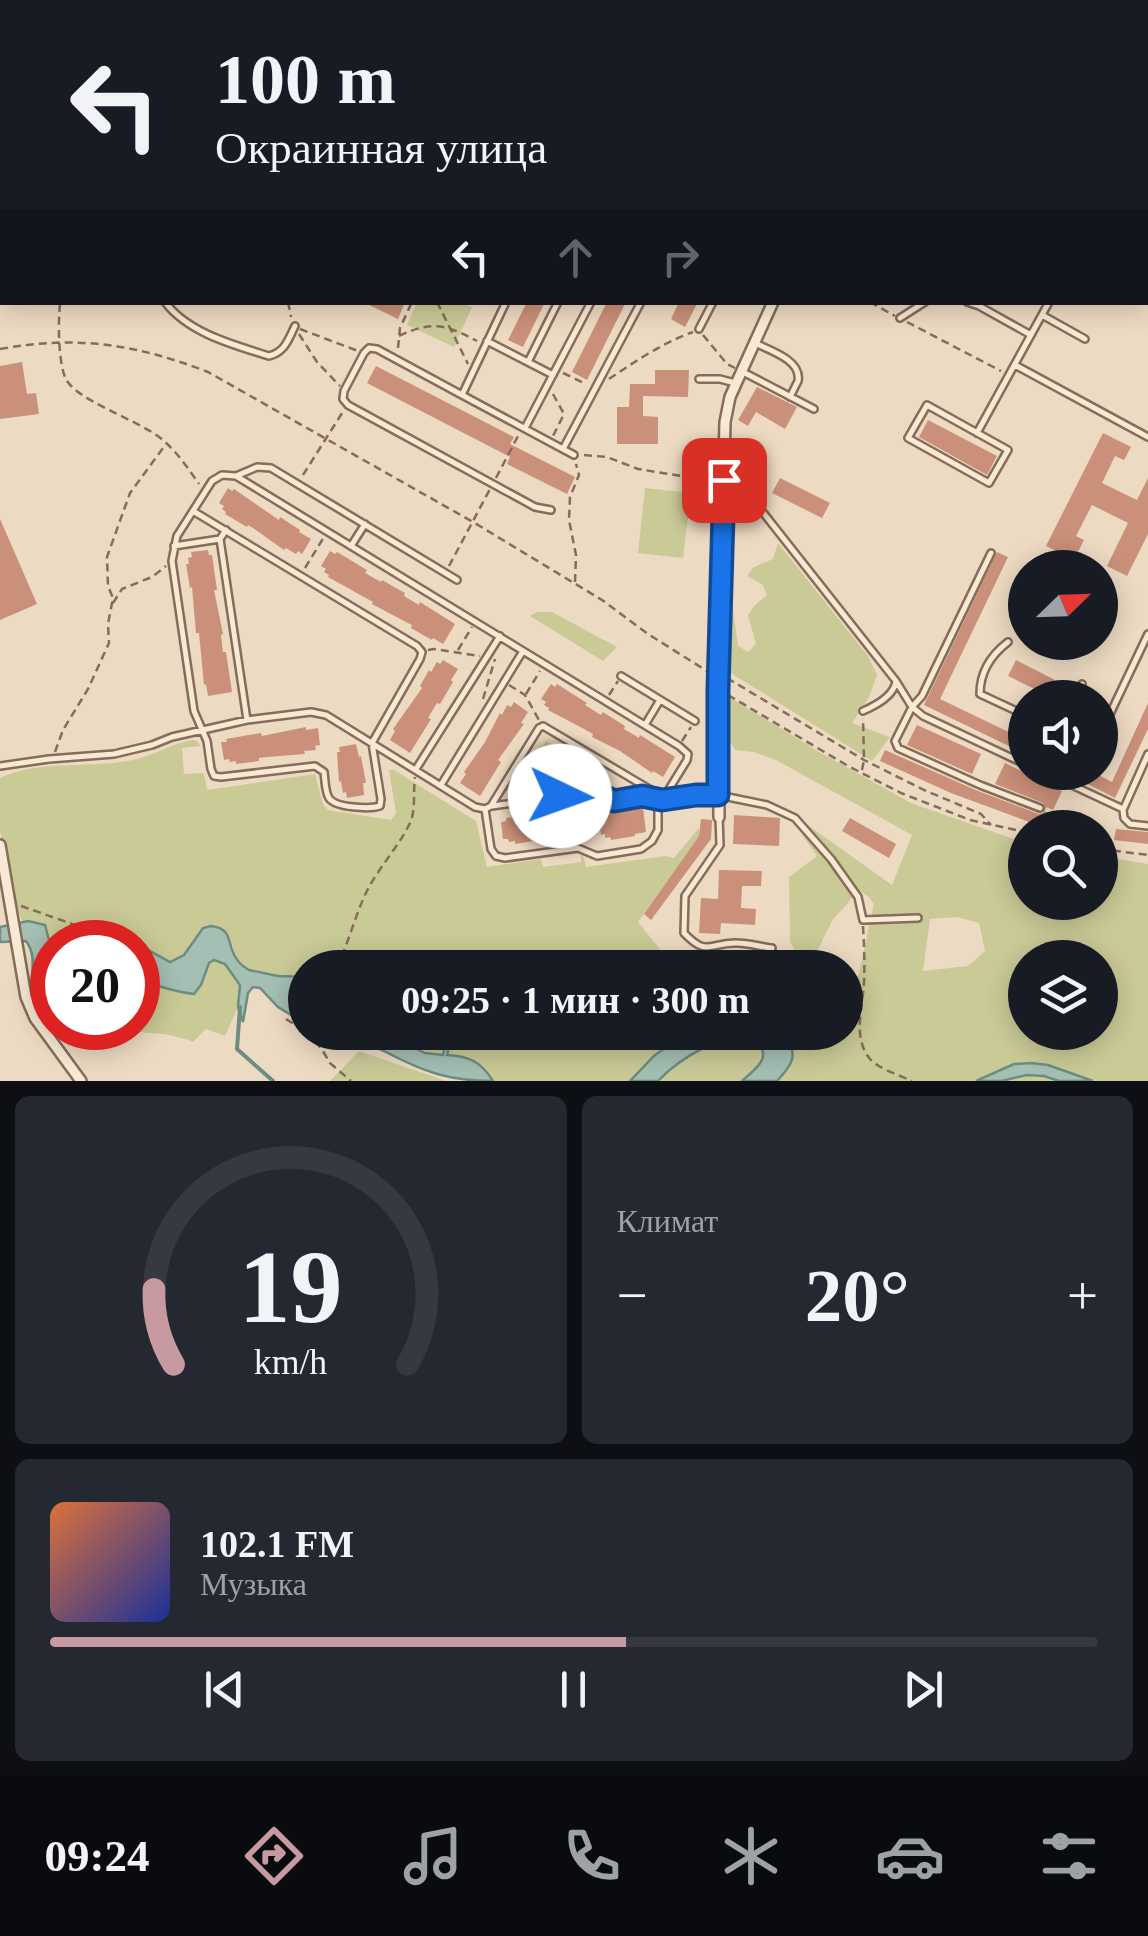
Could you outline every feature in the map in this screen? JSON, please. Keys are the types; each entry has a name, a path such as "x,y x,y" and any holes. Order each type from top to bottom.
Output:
{"street":[{"path":"718,817 725,422 730,397 772,305"},
{"path":"0,846 26,997 35,1018 81,1081"}],"lane":[{"path":"166,305 211,336 269,356 285,348 295,326"},
{"path":"462,395 505,305"},
{"path":"528,362 556,305"},
{"path":"526,428 589,305"},
{"path":"564,449 639,305"},
{"path":"699,330 712,305"},
{"path":"900,318 920,305"},
{"path":"975,305 1031,335"},
{"path":"977,433 1048,305"},
{"path":"1042,315 1085,340"},
{"path":"755,342 792,362 798,382 790,397"},
{"path":"486,344 554,372"},
{"path":"551,510 534,507 348,404 343,399 344,391 370,348 574,456"},
{"path":"1014,365 1148,437"},
{"path":"741,371 814,410"},
{"path":"699,379 720,378 736,383"},
{"path":"926,405 977,433 1008,450 989,483 908,438 926,405"},
{"path":"236,476 257,467 270,468 457,580"},
{"path":"194,510 422,652 372,743 380,806 334,804 328,798 324,772 315,766 214,776 207,742 194,710 172,563 174,546 194,510 212,480 222,475 236,476 328,531 688,754 688,760 658,807 658,830 641,849 597,856 578,848 496,856 491,849 488,807 543,726 662,800"},
{"path":"724,476 736,481 754,501 896,680 912,707 923,716 1008,756"},
{"path":"352,546 365,524"},
{"path":"226,530 220,539 247,720"},
{"path":"174,546 220,539"},
{"path":"991,553 896,741 898,748 1040,808"},
{"path":"1118,697 1148,634"},
{"path":"416,770 500,636"},
{"path":"1008,642 995,651 980,680 980,694 1008,707"},
{"path":"441,786 523,651"},
{"path":"620,676 694,721"},
{"path":"863,711 880,703 895,687 896,680"},
{"path":"645,725 660,700"},
{"path":"0,766 114,754 247,720 311,712 326,715 475,807 594,792 614,801 642,796 662,800 718,795 767,805 795,818 852,886 862,920 918,918"},
{"path":"1148,754 1124,810 1124,818 1130,824 1148,826"},
{"path":"1082,790 1124,810"},
{"path":"718,817 720,845 685,896 684,932 696,946 706,948 736,943 772,948"}],"path":[{"path":"60,305 64,378 101,406 148,430 166,444 185,462 205,492"},
{"path":"289,305 306,348 344,391"},
{"path":"396,360 399,336 411,305"},
{"path":"439,305 472,373"},
{"path":"876,305 1009,375"},
{"path":"295,326 364,353"},
{"path":"399,336 415,328 449,326 486,344"},
{"path":"554,372 584,385 608,380 674,338 699,330 726,364 741,371"},
{"path":"0,349 61,342 112,344 175,359 208,372 473,522 602,600 711,673 864,760 980,814 991,824"},
{"path":"548,384 564,414 550,442"},
{"path":"298,484 348,404"},
{"path":"445,572 516,438 526,428"},
{"path":"52,758 109,643 113,598 108,586 108,558 112,542 130,493 166,444"},
{"path":"574,584 576,555 569,520 570,496 580,475 574,456 607,458 638,469 705,482 724,476"},
{"path":"301,576 328,531"},
{"path":"112,603 122,589 152,577 172,563"},
{"path":"456,652 476,622"},
{"path":"483,698 496,654 493,647"},
{"path":"422,652 434,649 487,658"},
{"path":"525,695 544,664"},
{"path":"605,701 620,676"},
{"path":"504,682 525,695 543,726"},
{"path":"718,689 900,793 1008,828"},
{"path":"862,771 863,711"},
{"path":"680,746 694,721"},
{"path":"345,950 354,918 374,876 408,826 416,770"},
{"path":"1118,851 1148,855"},
{"path":"10,905 34,909 57,920"},
{"path":"862,920 863,1046 874,1063 912,1081"},
{"path":"321,1050 351,1081"}],"green space":[{"path":"416,305 472,307 454,347 407,325"},
{"path":"645,488 691,493 683,558 638,553"},
{"path":"778,543 868,656 877,675 869,697 852,723 890,737 872,761 724,669 725,587 731,595 738,646 748,652 756,644 748,615 767,595 762,584 747,576 754,567 773,559"},
{"path":"552,612 617,647 603,661 530,616"},
{"path":"721,692 911,803 1008,837 1008,920 1118,920 1118,859 1148,864 1148,1081 777,1081 787,1069 791,1050 863,1050 863,954 874,904 857,889 833,919 818,950 794,950 790,941 789,877 817,856 803,836 802,821 892,885 912,835 776,760 735,750 724,730","holes":["957,917 979,923 985,951 968,966 923,971 930,919"]},
{"path":"197,741 200,746 182,748 184,774 204,773 207,790 315,774 328,810 391,820 396,813 389,770 394,770 476,821 487,867 541,859 543,867 581,862 581,855 586,867 674,858 699,828 699,836 638,922 660,950 288,950 288,977 249,970 237,959 229,935 203,928 184,955 170,962 160,956 160,920 23,922 11,902 0,830 0,778 32,768 133,760"},
{"path":"546,741 607,776 612,788 608,794 590,790 558,794 557,790 513,796"},
{"path":"213,960 225,964 240,985 238,1007 225,1036 206,1029 193,1042 160,1034 160,986 174,992 205,971"},
{"path":"422,1050 444,1050 443,1056"},
{"path":"448,1050 662,1050 630,1081 493,1081 484,1067 447,1055"},
{"path":"700,1050 762,1050 759,1065 742,1081 658,1081"},
{"path":"359,1051 446,1081 330,1081"}],"shaded area":[{"path":"30,921 30,951 26,941 0,942 0,927"},
{"path":"203,928 223,930 237,960 249,970 288,977 288,1013 260,988 253,987 248,993 243,1022 238,1007 240,985 225,964 214,960 194,994 160,986 160,956 170,962 184,955"},
{"path":"381,1050 419,1050 443,1055 448,1050 447,1055 474,1061 493,1081 437,1074"},
{"path":"662,1050 700,1050 658,1081 630,1081"},
{"path":"762,1050 792,1050 787,1069 777,1081 742,1081 759,1065"},
{"path":"1031,1063 1093,1081 1059,1081 1027,1075 976,1081 1014,1064"}],"building":[{"path":"369,305 404,305 398,319"},
{"path":"526,305 544,305 523,347 508,340"},
{"path":"606,305 624,305 587,380 572,372"},
{"path":"678,305 696,305 685,327 671,319"},
{"path":"22,362 27,394 36,393 39,414 0,419 0,366"},
{"path":"376,366 514,437 510,444 575,477 567,494 507,464 510,457 367,383"},
{"path":"655,370 689,370 688,397 643,396 643,416 658,417 658,444 617,444 617,407 629,407 630,384 655,384"},
{"path":"757,387 797,407 785,429 756,412 748,426 738,420"},
{"path":"928,420 997,456 987,475 919,437"},
{"path":"1103,433 1131,447 1124,460 1115,456 1102,483 1137,500 1148,478 1148,534 1127,576 1118,572 1118,550 1115,550 1128,523 1092,505 1076,536 1084,540 1079,550 1054,550 1046,546"},
{"path":"780,478 830,503 822,518 772,493"},
{"path":"228,488 311,539 302,554 284,550 225,514 219,503"},
{"path":"0,519 37,604 0,620"},
{"path":"208,550 212,555 223,652 232,692 208,696 186,564 191,552"},
{"path":"330,551 455,624 443,644 328,577 321,566"},
{"path":"997,552 1008,557 940,699 1008,732 1008,746 924,705"},
{"path":"443,660 458,669 410,753 390,740 393,729 422,688 429,670"},
{"path":"1016,660 1055,680 1016,680 1008,676"},
{"path":"551,684 557,684 601,715 603,712 624,729 675,757 663,777 548,710 541,699"},
{"path":"514,702 528,712 521,723 524,724 498,760 501,762 480,796 460,783 500,713"},
{"path":"1148,703 1148,729 1115,798 1099,790 1118,790 1118,769"},
{"path":"917,725 981,754 972,774 907,745"},
{"path":"318,728 320,745 315,746 316,750 236,764 224,760 221,742 227,742 226,739"},
{"path":"356,744 366,783 364,795 347,798 339,782 337,752 339,747"},
{"path":"885,750 1028,810 1008,810 1008,814 880,761"},
{"path":"1005,763 1008,764 1008,789 995,784"},
{"path":"1010,790 1062,791 1053,810 1045,810 1043,803"},
{"path":"585,806 596,808 598,815 643,808 646,832 611,840 601,835 600,829 515,844 503,839 501,822 506,818 541,816"},
{"path":"734,815 780,818 779,846 733,844"},
{"path":"850,818 896,844 889,858 842,831"},
{"path":"701,819 712,820 711,839 651,920 644,914 699,836"},
{"path":"1118,829 1148,832 1148,844 1118,840"},
{"path":"719,870 762,871 761,886 742,886 741,908 756,909 755,925 721,923 720,934 699,933 701,898 718,899"}],"waterway":[{"path":"240,1007 237,1049 273,1081"}],"route":[{"path":"560,796 594,792 614,801 642,796 662,800 718,795 724,480"}]}
